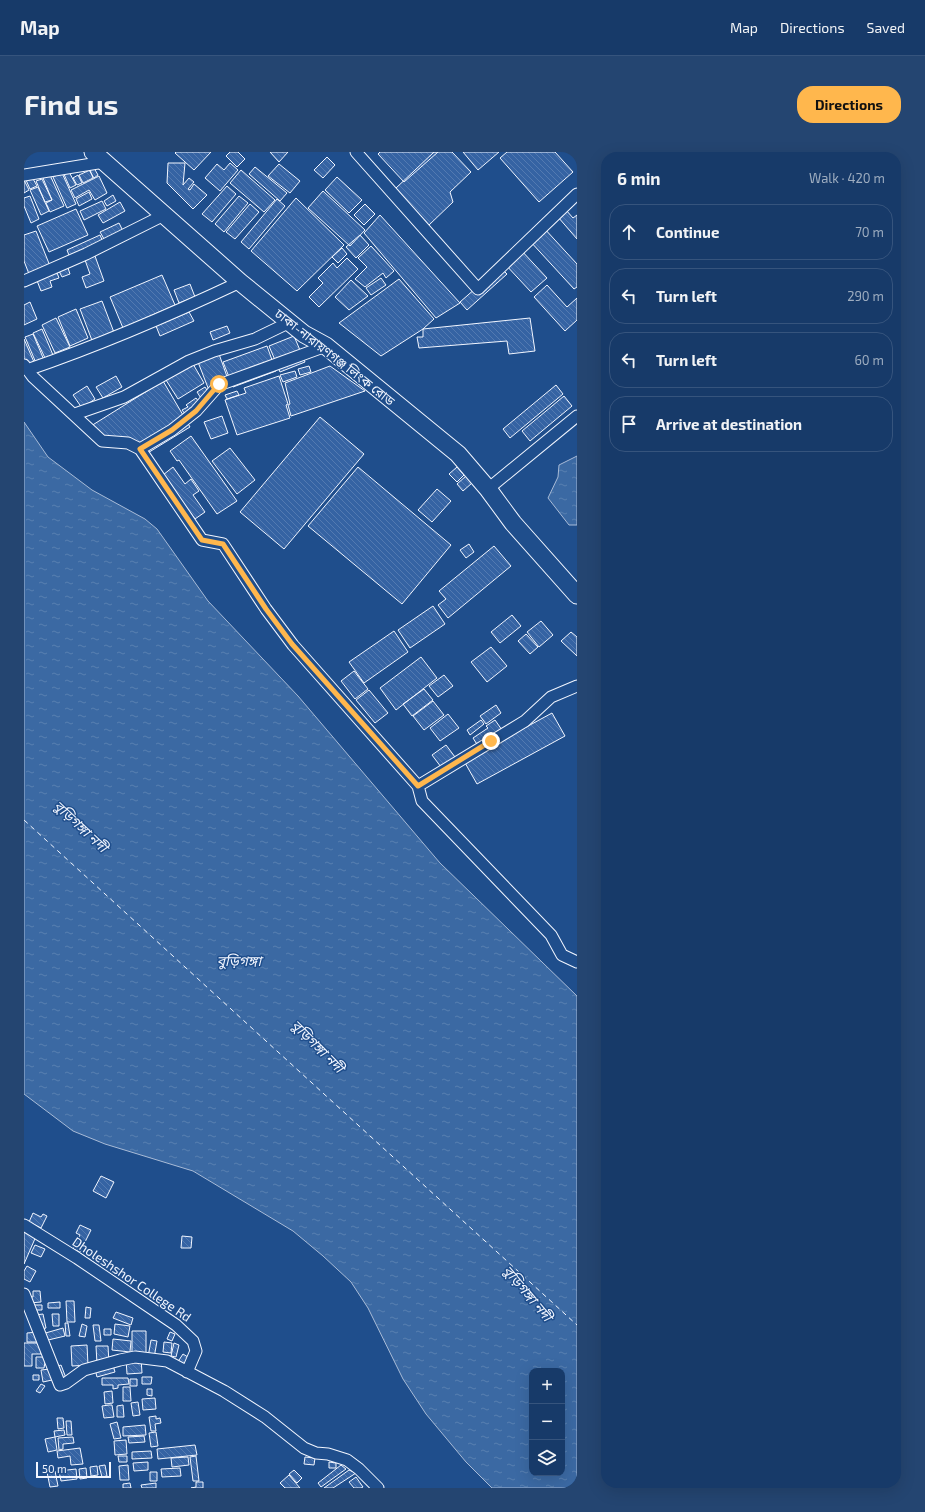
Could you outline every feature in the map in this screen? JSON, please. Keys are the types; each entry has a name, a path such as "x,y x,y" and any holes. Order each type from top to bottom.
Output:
{"highway":[{"name":"ঢাকা-নারায়ণগঞ্জ লিংক রোড","path":"99,157 240,282 290,322 326,346 458,454 488,489 513,523 577,595"}],"street":[{"path":"356,152 478,289 577,194"},
{"path":"24,175 99,157"},
{"path":"24,281 86,254 164,215"},
{"path":"240,282 180,311 120,336 26,368 102,440 128,443 140,449 202,540 223,544 266,609 292,644 418,786 422,800 551,935 562,955 577,962"},
{"path":"75,414 124,398 189,361 214,351 255,339 290,322"},
{"path":"140,449 172,430 196,411 219,384 326,346"},
{"path":"488,489 577,416"},
{"path":"418,786 525,721 551,697 577,686"},
{"name":"Dholeshshor College Rd","path":"24,1225 136,1297 186,1333 193,1341 196,1351 187,1372"},
{"path":"24,1294 60,1386 66,1384 84,1370 135,1357 168,1360 187,1372 224,1391 265,1417 304,1448 347,1460 359,1468 378,1488"}],"water":[{"name":"বুড়িগঙ্গা","path":"24,422 48,457 92,490 145,519 157,529 208,601 298,696 440,863 577,996 577,1488 492,1488 466,1462 426,1414 403,1379 368,1308 351,1282 323,1256 293,1231 193,1171 105,1144 73,1131 24,1094"},
{"path":"577,456 577,525 569,525 548,498 558,477 559,465"}],"building":[{"path":"211,152 194,170 175,153"},
{"path":"230,152 238,152 245,159 237,167 226,156"},
{"path":"270,152 288,152 279,162"},
{"path":"380,152 438,152 404,182 378,154"},
{"path":"434,152 452,152 471,172 450,192 453,202 429,225 395,189"},
{"path":"463,152 499,152 478,170"},
{"path":"507,152 555,152 573,172 539,202 500,158"},
{"path":"327,157 335,165 323,178 314,170"},
{"path":"168,163 185,163 183,185 189,178 194,182 188,189 190,190 194,184 207,195 193,209 167,183"},
{"path":"230,163 238,170 220,191 205,178 217,164 224,170"},
{"path":"279,164 300,181 290,193 268,176"},
{"path":"255,167 287,193 280,201 249,174"},
{"path":"94,168 98,175 94,178 89,170"},
{"path":"68,170 76,185 70,188 63,172"},
{"path":"90,170 93,178 83,183 79,175"},
{"path":"241,170 275,200 264,212 230,183"},
{"path":"62,173 76,204 67,208 53,177"},
{"path":"50,175 64,206 50,212 46,203 52,200 43,178"},
{"path":"78,175 82,183 77,185 73,178"},
{"path":"99,176 107,193 95,200 89,190 75,198 71,190"},
{"path":"32,177 37,186 30,189 26,180"},
{"path":"337,177 362,200 349,213 325,190"},
{"path":"42,179 52,200 45,202 36,181"},
{"path":"24,180 29,190 24,193"},
{"path":"227,186 236,194 212,222 202,214"},
{"path":"38,187 49,211 41,215 30,190"},
{"path":"323,191 365,230 350,246 308,208"},
{"path":"89,192 92,199 79,206 76,199"},
{"path":"113,195 116,201 107,206 104,201"},
{"path":"30,196 39,219 31,223 24,206 24,198"},
{"path":"239,196 248,203 224,232 215,224"},
{"path":"296,198 344,245 297,291 251,251"},
{"path":"277,199 285,206 249,249 241,242"},
{"path":"102,201 106,209 84,220 80,211"},
{"path":"120,202 125,211 103,223 98,215"},
{"path":"250,204 259,212 235,239 226,232"},
{"path":"365,204 375,214 364,225 354,215"},
{"path":"76,209 88,235 49,252 37,226"},
{"path":"566,210 573,218 577,215 577,239 558,217"},
{"path":"380,215 460,303 436,318 364,233"},
{"path":"119,223 123,231 104,239 100,232"},
{"path":"543,227 577,264 577,287 574,289 529,240"},
{"path":"36,231 50,266 29,274 24,261 24,235"},
{"path":"100,235 103,242 70,258 67,250"},
{"path":"360,235 369,245 356,258 346,247"},
{"path":"371,246 394,271 386,278 383,273 365,287 355,279 367,267 358,258"},
{"path":"342,248 347,254 338,263 332,257"},
{"path":"520,249 547,278 531,292 504,263"},
{"path":"95,256 104,281 86,288 82,277 90,274 85,260"},
{"path":"347,258 358,269 319,307 309,297 323,283 318,278 333,263 337,268"},
{"path":"67,265 70,274 62,277 58,269"},
{"path":"500,267 507,274 467,310 460,302"},
{"path":"56,270 59,278 50,281 52,287 41,291 36,278"},
{"path":"162,275 175,305 123,328 110,297"},
{"path":"381,278 386,285 371,295 366,288"},
{"path":"399,279 434,319 423,329 381,356 339,323"},
{"path":"351,280 368,296 349,310 335,297"},
{"path":"190,284 195,297 179,303 174,290"},
{"path":"547,285 567,307 577,298 577,320 565,331 534,297"},
{"path":"102,301 115,335 93,343 80,309"},
{"path":"30,302 37,319 24,325 24,305"},
{"path":"76,309 88,338 70,346 58,317"},
{"path":"189,312 194,321 160,336 156,326"},
{"path":"56,318 70,347 55,353 42,325"},
{"path":"530,318 535,351 509,354 507,341 419,348 417,337 423,337 423,329"},
{"path":"227,326 230,333 213,340 210,332"},
{"path":"42,329 53,355 45,358 33,333"},
{"path":"33,334 44,360 36,363 25,337"},
{"path":"294,336 305,362 280,372 269,346"},
{"path":"24,339 34,362 26,366 24,362"},
{"path":"267,346 276,371 233,387 223,362"},
{"path":"219,354 230,385 210,393 198,362"},
{"path":"193,364 204,383 178,399 166,380"},
{"path":"309,366 311,372 300,375 298,369"},
{"path":"330,366 365,391 291,416 285,383"},
{"path":"295,371 297,377 283,382 280,375"},
{"path":"116,376 122,387 103,398 96,387"},
{"path":"279,376 288,404 286,405 290,418 237,435 225,400 246,393 244,388"},
{"path":"163,381 190,427 146,454 133,449 114,447 91,426"},
{"path":"556,385 563,394 510,438 503,429"},
{"path":"87,386 95,399 82,408 73,395"},
{"path":"205,387 212,398 204,403 197,392"},
{"path":"237,391 239,395 227,399 225,395"},
{"path":"564,396 572,406 530,441 522,431"},
{"path":"196,398 204,409 189,419 182,410 188,407 186,405"},
{"path":"222,416 228,433 211,439 204,422"},
{"path":"320,417 364,454 284,549 240,512"},
{"path":"191,436 237,501 217,514 179,460 177,461 170,451"},
{"path":"230,448 255,480 237,494 212,461"},
{"path":"173,467 185,484 191,479 199,491 193,495 205,512 195,519 163,475"},
{"path":"358,467 451,545 402,604 308,526"},
{"path":"457,467 464,475 457,482 449,474"},
{"path":"466,476 472,483 463,491 457,484"},
{"path":"437,489 451,501 432,522 418,510"},
{"path":"469,544 474,552 466,558 460,550"},
{"path":"494,546 511,566 448,618 438,605 446,599 439,591"},
{"path":"433,606 445,624 410,648 398,630"},
{"path":"512,615 521,626 500,643 491,632"},
{"path":"541,621 553,635 539,647 527,632"},
{"path":"394,631 408,652 364,683 349,662"},
{"path":"571,632 577,637 577,656 561,641"},
{"path":"526,634 538,647 530,654 518,641"},
{"path":"491,647 507,666 487,682 471,662"},
{"path":"421,657 437,678 396,710 380,688"},
{"path":"354,671 368,689 355,699 341,681"},
{"path":"444,675 453,686 438,697 429,686"},
{"path":"424,689 433,700 412,716 403,704"},
{"path":"369,690 388,713 375,723 356,700"},
{"path":"433,701 444,715 424,730 413,716"},
{"path":"496,705 501,713 486,724 480,716"},
{"path":"552,713 565,736 477,784 464,761"},
{"path":"448,714 459,728 440,741 430,728"},
{"path":"481,720 484,724 470,735 467,730"},
{"path":"495,720 502,730 478,746 473,738 488,728 486,726"},
{"path":"446,745 455,757 441,767 432,755"},
{"path":"101,1176 114,1182 106,1198 93,1191"},
{"path":"33,1213 41,1217 43,1214 47,1216 41,1228 29,1222"},
{"path":"80,1225 91,1230 80,1252 73,1249 80,1235 76,1233"},
{"path":"26,1229 37,1234 24,1264 24,1233"},
{"path":"182,1236 192,1237 191,1248 181,1248"},
{"path":"35,1245 45,1249 41,1257 31,1253"},
{"path":"27,1266 36,1271 30,1282 24,1279 24,1271"},
{"path":"33,1291 40,1291 41,1302 29,1303 29,1297 33,1297"},
{"path":"66,1301 74,1301 75,1322 67,1322"},
{"path":"60,1302 60,1308 48,1308 48,1303"},
{"path":"34,1305 42,1305 42,1310 33,1310"},
{"path":"86,1307 91,1308 90,1318 85,1318"},
{"path":"116,1312 133,1318 131,1325 113,1318"},
{"path":"43,1314 46,1328 38,1330 35,1315"},
{"path":"52,1314 59,1314 59,1326 53,1326"},
{"path":"65,1323 68,1323 70,1336 66,1336"},
{"path":"82,1324 87,1326 85,1337 79,1336"},
{"path":"115,1324 130,1326 128,1337 114,1334"},
{"path":"93,1325 99,1325 101,1341 95,1341"},
{"path":"63,1328 65,1336 44,1341 42,1334"},
{"path":"104,1329 111,1329 111,1335 104,1335"},
{"path":"132,1331 146,1331 146,1354 132,1354"},
{"path":"38,1332 38,1342 27,1342 27,1333"},
{"path":"170,1332 175,1334 172,1341 167,1339"},
{"path":"113,1339 131,1341 130,1352 112,1350"},
{"path":"151,1340 157,1341 154,1358 148,1357"},
{"path":"164,1342 172,1343 171,1353 163,1352"},
{"path":"24,1343 41,1343 41,1354 32,1354 32,1366 24,1366"},
{"path":"174,1343 179,1345 176,1357 171,1356"},
{"path":"87,1345 88,1365 72,1366 71,1346"},
{"path":"96,1346 108,1346 109,1363 97,1364"},
{"path":"183,1354 191,1359 185,1368 177,1363"},
{"path":"36,1357 46,1357 44,1368 36,1368"},
{"path":"141,1358 142,1373 127,1374 126,1359"},
{"path":"61,1365 66,1378 59,1380 54,1368"},
{"path":"113,1365 115,1372 97,1377 95,1369"},
{"path":"50,1369 52,1380 43,1382 41,1370"},
{"path":"33,1375 39,1375 39,1380 33,1380"},
{"path":"142,1377 152,1377 151,1384 142,1384"},
{"path":"102,1378 128,1378 129,1384 118,1385 118,1388 113,1389 113,1385 102,1385"},
{"path":"130,1379 137,1379 137,1386 130,1386"},
{"path":"41,1384 45,1386 40,1393 36,1391"},
{"path":"123,1387 130,1387 131,1401 123,1401"},
{"path":"147,1389 152,1389 152,1396 147,1395"},
{"path":"112,1391 113,1403 105,1404 104,1392"},
{"path":"155,1398 156,1409 143,1410 142,1399"},
{"path":"138,1402 140,1415 133,1416 131,1403"},
{"path":"112,1405 114,1417 104,1418 102,1406"},
{"path":"123,1405 124,1417 117,1417 117,1406"},
{"path":"156,1416 156,1419 160,1418 161,1423 155,1424 156,1431 151,1431 149,1417"},
{"path":"57,1418 63,1418 64,1428 58,1429"},
{"path":"66,1421 71,1421 72,1435 67,1435"},
{"path":"117,1422 121,1438 114,1439 110,1424"},
{"path":"145,1425 146,1435 123,1436 123,1427"},
{"path":"64,1430 65,1435 55,1437 54,1431"},
{"path":"156,1432 158,1446 151,1447 149,1433"},
{"path":"144,1436 145,1442 129,1443 128,1437"},
{"path":"55,1437 57,1450 48,1452 45,1439"},
{"path":"73,1437 74,1443 63,1444 63,1449 59,1450 58,1438"},
{"path":"126,1440 127,1454 115,1455 114,1441"},
{"path":"195,1445 197,1455 158,1459 157,1449"},
{"path":"80,1448 83,1464 71,1465 70,1456 58,1458 57,1451"},
{"path":"151,1451 152,1458 132,1459 132,1452"},
{"path":"118,1456 127,1456 127,1462 119,1462"},
{"path":"196,1456 199,1481 193,1481 190,1457"},
{"path":"188,1457 189,1465 172,1467 171,1458"},
{"path":"305,1457 315,1458 314,1465 304,1464"},
{"path":"148,1462 148,1470 134,1471 133,1463"},
{"path":"329,1462 336,1463 336,1468 329,1468"},
{"path":"105,1465 107,1476 102,1477 99,1466"},
{"path":"128,1465 129,1480 120,1480 119,1466"},
{"path":"341,1465 346,1469 321,1487 318,1483"},
{"path":"97,1466 98,1475 91,1476 90,1467"},
{"path":"86,1468 87,1478 80,1479 79,1469"},
{"path":"180,1468 181,1476 162,1477 161,1469"},
{"path":"76,1469 77,1479 61,1481 59,1471"},
{"path":"294,1470 302,1478 297,1483 289,1474"},
{"path":"349,1470 356,1473 333,1488 324,1488"},
{"path":"55,1471 58,1486 50,1487 47,1472"},
{"path":"150,1472 157,1472 157,1481 150,1481"},
{"path":"289,1475 300,1488 285,1488 280,1483"},
{"path":"356,1477 363,1487 354,1488 349,1482"},
{"path":"196,1482 203,1482 203,1488 191,1488 196,1487"},
{"path":"130,1483 131,1488 123,1488 123,1484"},
{"path":"156,1483 156,1488 142,1488 141,1485"}],"ferry route":[{"path":"24,820 577,1325"}],"route":[{"path":"219,384 196,411 172,430 140,449 202,540 223,544 238,564 266,609 292,644 418,786 491,741"}],"water label":[{"name":"বুড়িগঙ্গা নদী","path":"81,826"},
{"name":"বুড়িগঙ্গা নদী","path":"318,1046"},
{"name":"বুড়িগঙ্গা নদী","path":"528,1293"}]}
